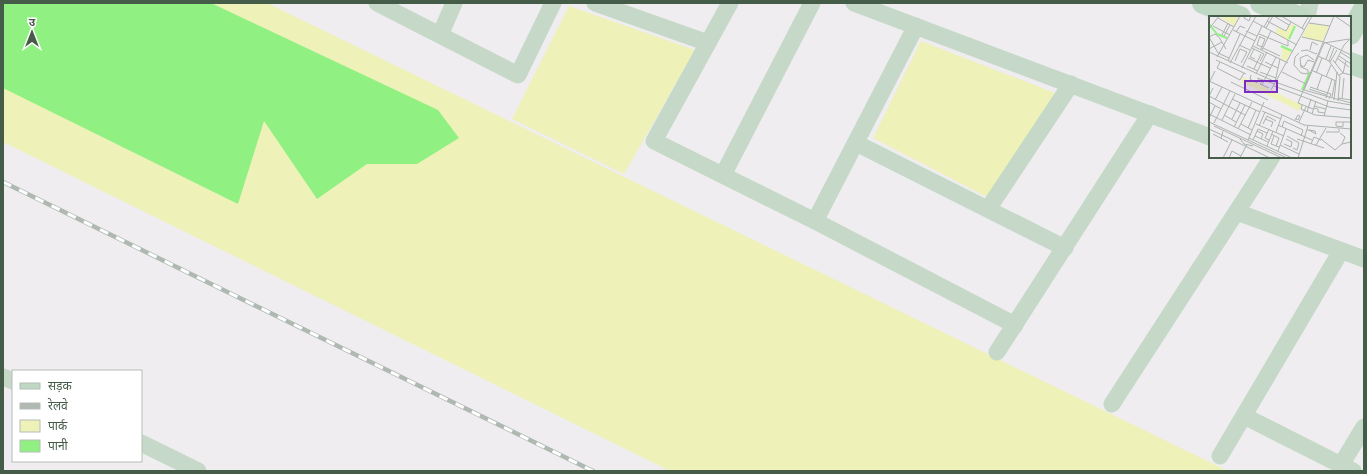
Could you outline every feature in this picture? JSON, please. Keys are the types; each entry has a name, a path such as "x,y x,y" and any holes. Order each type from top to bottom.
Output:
{"street":[{"path":"377,3 518,75 553,3"},
{"path":"440,35 454,3"},
{"path":"594,3 708,43"},
{"path":"730,3 654,141 815,221 1015,325"},
{"path":"723,175 812,3"},
{"path":"854,3 1209,137"},
{"path":"1203,3 1237,16"},
{"path":"1262,3 1295,16"},
{"path":"1307,16 1310,3"},
{"path":"1351,33 1364,9"},
{"path":"815,221 916,26"},
{"path":"1351,35 1364,40"},
{"path":"1351,54 1364,50"},
{"path":"1351,62 1364,68"},
{"path":"988,209 1071,84"},
{"path":"997,352 1150,114"},
{"path":"856,143 1065,248"},
{"path":"1112,404 1237,212 1269,158"},
{"path":"1237,212 1364,259"},
{"path":"1220,456 1341,251"},
{"path":"1244,416 1347,468 1364,426"},
{"path":"142,444 198,471"}],"green space":[{"path":"3,3 267,3 1228,471 670,471 3,142"},
{"path":"569,6 695,50 624,174 512,119"},
{"path":"921,41 1055,93 987,197 873,138"}],"water":[{"path":"3,3 211,3 438,110 459,138 417,164 367,164 317,199 264,121 238,204 3,88"}],"railway":[{"path":"3,182 593,471"}]}
